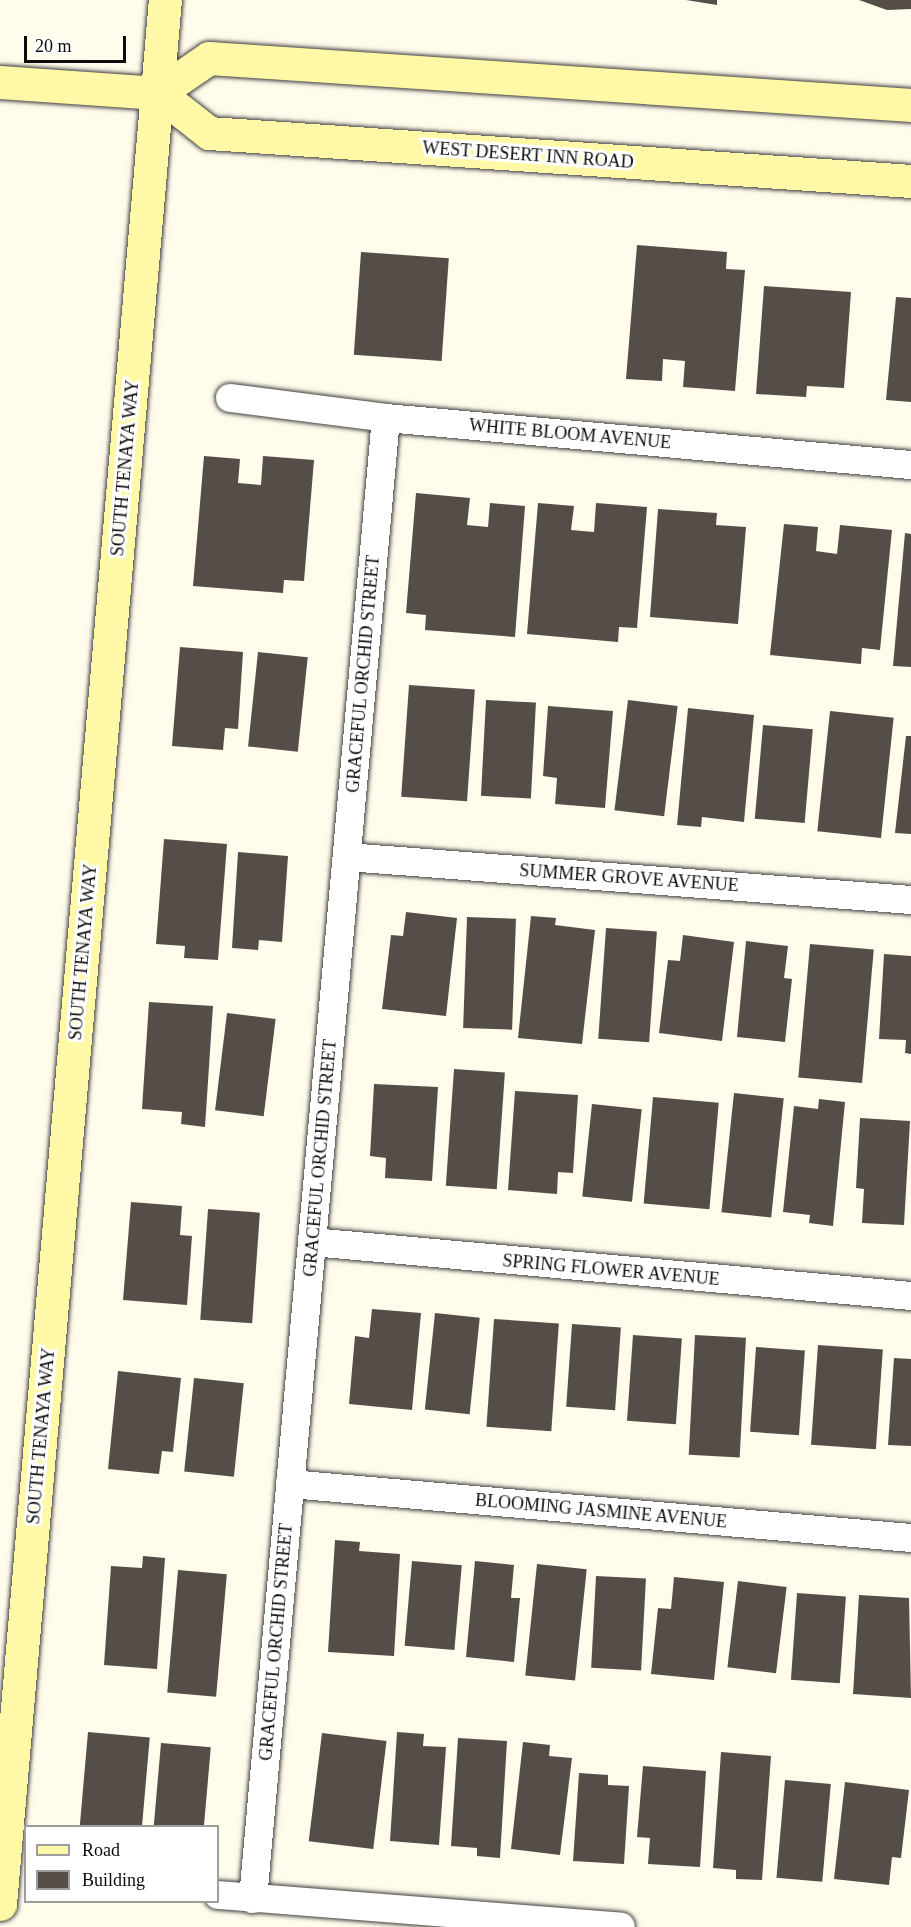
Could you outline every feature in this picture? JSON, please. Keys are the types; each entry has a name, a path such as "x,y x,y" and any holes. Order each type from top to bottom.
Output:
{"street":[{"name":"SOUTH TENAYA WAY","path":"0,1904 165,0"},
{"path":"0,82 158,93 209,58 911,105"},
{"name":"WEST DESERT INN ROAD","path":"158,93 210,133 911,180"},
{"name":"WHITE BLOOM AVENUE","path":"230,398 386,418 911,465"},
{"name":"GRACEFUL ORCHID STREET","path":"253,1899 386,418"},
{"name":"SUMMER GROVE AVENUE","path":"347,857 911,900"},
{"name":"SPRING FLOWER AVENUE","path":"312,1242 911,1296"},
{"name":"BLOOMING JASMINE AVENUE","path":"290,1484 911,1538"},
{"path":"219,1895 621,1927"}],"building":[{"path":"686,0 717,0 717,5"},
{"path":"859,0 911,0 911,9 887,10"},
{"path":"637,245 727,252 726,269 745,270 735,391 683,387 685,361 663,359 662,381 626,379"},
{"path":"361,252 449,258 442,361 354,355"},
{"path":"764,286 851,292 844,388 807,386 806,397 756,394"},
{"path":"896,297 911,298 911,402 886,400"},
{"path":"204,456 240,459 238,483 261,485 263,456 314,460 304,581 284,580 283,593 193,586"},
{"path":"416,493 470,498 467,525 488,527 490,503 525,506 515,637 425,630 426,615 406,613"},
{"path":"538,503 574,506 571,530 594,532 596,503 647,507 637,628 619,627 618,642 527,634"},
{"path":"658,509 717,513 716,525 746,527 738,624 650,617"},
{"path":"784,524 818,527 816,551 837,554 840,525 892,530 880,650 862,648 861,664 770,655"},
{"path":"905,533 911,534 911,667 893,666"},
{"path":"180,647 243,652 238,729 225,728 223,750 172,746"},
{"path":"258,652 308,657 298,752 248,746"},
{"path":"409,685 475,690 467,801 401,797"},
{"path":"486,700 536,703 531,798 481,796"},
{"path":"628,700 678,706 664,816 614,810"},
{"path":"548,706 613,711 605,808 555,804 557,778 543,776"},
{"path":"688,708 754,715 744,822 702,817 701,827 677,825"},
{"path":"830,711 894,718 881,838 817,831"},
{"path":"763,725 813,729 805,823 755,819"},
{"path":"906,736 911,736 911,834 895,833"},
{"path":"164,839 227,844 218,960 184,958 185,946 156,944"},
{"path":"238,852 288,856 282,942 259,940 258,950 232,948"},
{"path":"406,912 457,918 446,1016 382,1009 391,935 403,936"},
{"path":"531,916 556,918 555,925 595,930 582,1044 518,1038"},
{"path":"467,917 516,919 512,1030 463,1028"},
{"path":"606,928 657,932 649,1042 598,1039"},
{"path":"683,935 734,942 722,1041 659,1033 668,960 680,961"},
{"path":"746,941 788,946 784,978 792,979 785,1042 737,1037"},
{"path":"810,944 874,950 862,1083 798,1077"},
{"path":"884,954 911,956 911,1054 905,1053 906,1040 879,1039"},
{"path":"149,1002 213,1006 205,1127 181,1124 182,1112 142,1109"},
{"path":"227,1013 276,1019 264,1116 215,1110"},
{"path":"454,1069 505,1073 497,1189 446,1186"},
{"path":"374,1084 438,1087 432,1181 385,1178 386,1158 370,1156"},
{"path":"515,1091 578,1095 573,1173 558,1172 557,1194 508,1190"},
{"path":"734,1093 784,1098 771,1218 721,1212"},
{"path":"653,1097 719,1103 709,1209 644,1204"},
{"path":"819,1099 845,1102 833,1226 809,1223 810,1215 783,1212 794,1106 818,1109"},
{"path":"592,1104 642,1109 632,1202 582,1196"},
{"path":"860,1118 910,1121 904,1225 862,1223 864,1189 856,1188"},
{"path":"131,1202 182,1206 180,1235 192,1236 187,1305 123,1300"},
{"path":"208,1209 260,1213 252,1323 200,1320"},
{"path":"372,1309 421,1313 412,1410 349,1404 355,1336 369,1338"},
{"path":"435,1313 480,1318 470,1414 425,1409"},
{"path":"494,1319 559,1324 551,1431 486,1427"},
{"path":"572,1324 621,1327 615,1410 566,1407"},
{"path":"633,1335 682,1338 676,1424 627,1421"},
{"path":"695,1335 746,1338 740,1458 689,1455"},
{"path":"818,1345 883,1350 876,1449 811,1445"},
{"path":"756,1347 805,1350 799,1435 750,1432"},
{"path":"894,1358 911,1359 911,1446 888,1445"},
{"path":"118,1371 181,1378 173,1452 162,1451 159,1474 108,1469"},
{"path":"194,1378 244,1383 234,1477 184,1471"},
{"path":"335,1540 360,1542 359,1551 400,1554 394,1656 328,1652"},
{"path":"143,1556 165,1558 157,1669 104,1665 111,1566 142,1568"},
{"path":"412,1561 462,1565 454,1650 405,1646"},
{"path":"475,1561 514,1565 511,1598 520,1598 514,1662 466,1657"},
{"path":"537,1564 587,1569 575,1681 525,1675"},
{"path":"178,1570 227,1574 216,1697 167,1693"},
{"path":"596,1576 646,1579 641,1670 591,1668"},
{"path":"674,1577 724,1582 714,1680 651,1674 658,1608 671,1609"},
{"path":"738,1581 787,1587 776,1673 727,1667"},
{"path":"797,1593 846,1596 840,1683 791,1680"},
{"path":"859,1595 909,1598 911,1698 853,1694"},
{"path":"88,1732 150,1737 142,1825 80,1825"},
{"path":"397,1732 424,1734 423,1746 446,1747 439,1845 390,1841"},
{"path":"322,1733 387,1741 373,1849 309,1841"},
{"path":"458,1738 507,1741 500,1858 477,1856 477,1848 451,1846"},
{"path":"523,1742 550,1745 549,1756 572,1758 560,1855 511,1849"},
{"path":"161,1743 211,1747 204,1825 154,1825"},
{"path":"721,1752 771,1756 762,1880 736,1879 736,1870 713,1868"},
{"path":"643,1766 706,1771 700,1867 648,1864 650,1838 637,1837"},
{"path":"579,1773 608,1775 608,1785 629,1786 624,1864 573,1861"},
{"path":"785,1780 831,1784 822,1882 776,1878"},
{"path":"845,1782 909,1790 901,1858 892,1857 889,1885 834,1879"}]}
